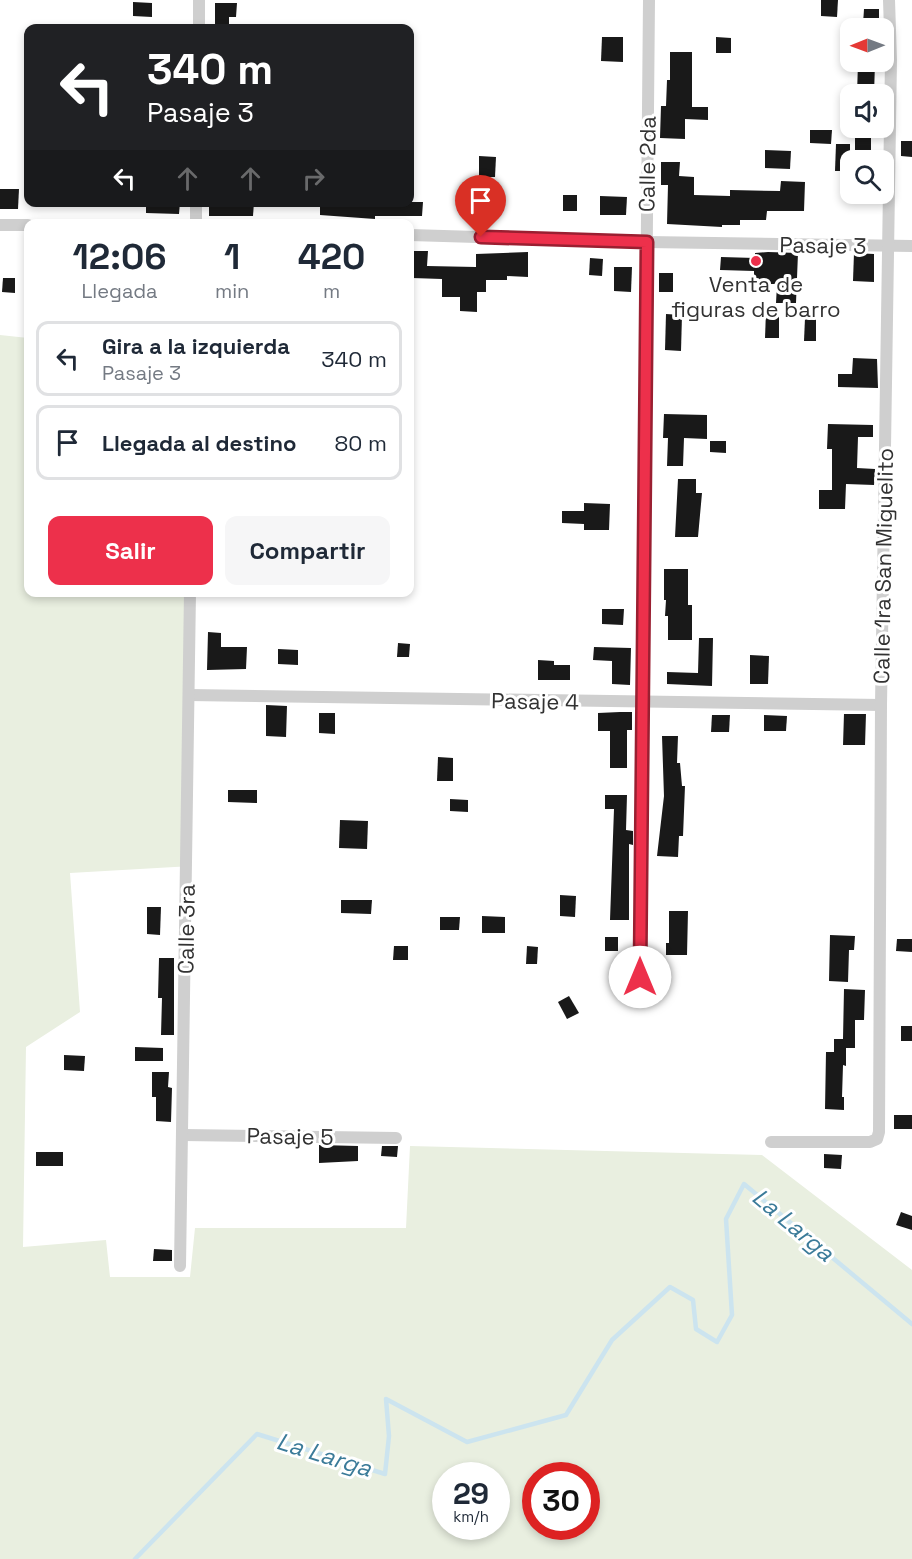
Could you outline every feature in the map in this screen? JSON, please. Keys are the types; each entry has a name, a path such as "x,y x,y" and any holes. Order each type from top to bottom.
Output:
{"street":[{"path":"199,0 199,24"},
{"name":"Calle 2da","path":"640,977 649,0"},
{"name":"Calle 1ra San Miguelito","path":"771,1142 870,1142 878,1139 879,1132 889,0"},
{"path":"0,225 24,225"},
{"name":"Pasaje 3","path":"414,235 912,246"},
{"name":"Calle 3ra","path":"180,1266 190,597"},
{"name":"Pasaje 4","path":"189,695 881,705"},
{"name":"Pasaje 5","path":"183,1135 396,1138"}],"green space":[{"path":"0,335 24,338 24,597 190,597 191,619 192,866 70,873 80,1012 26,1047 23,1247 106,1240 110,1277 190,1277 195,1228 406,1228 410,1146 762,1155 912,1270 912,1559 0,1559"}],"building":[{"path":"821,0 838,0 837,17 821,16"},
{"path":"133,2 152,3 152,17 133,16"},
{"path":"215,3 237,3 236,17 229,17 229,24 215,24"},
{"path":"864,9 879,9 879,18 863,18"},
{"path":"602,37 623,37 623,62 601,61"},
{"path":"716,37 731,38 731,53 716,53"},
{"path":"670,52 692,52 692,107 708,107 708,120 685,119 685,139 660,138 661,106 666,106 667,80 670,80"},
{"path":"858,72 875,72 874,84 857,84"},
{"path":"810,130 832,130 831,144 810,143"},
{"path":"855,138 871,138 871,150 855,150"},
{"path":"901,141 912,141 912,157 901,156"},
{"path":"836,144 850,144 850,150 840,150 840,171 835,171"},
{"path":"765,150 791,151 790,169 765,168"},
{"path":"479,156 496,157 495,177 479,177"},
{"path":"661,162 680,162 679,176 694,177 694,195 730,196 730,190 780,191 781,181 805,182 804,211 767,211 766,220 740,220 740,225 722,225 722,227 667,224 668,185 661,185"},
{"path":"0,189 19,189 18,209 0,209"},
{"path":"563,195 577,195 577,211 563,211"},
{"path":"600,196 627,197 626,215 600,215"},
{"path":"414,202 423,202 422,216 375,216 375,219 320,215 320,207 414,207"},
{"path":"146,207 180,207 179,214 146,213"},
{"path":"209,207 254,207 253,216 209,216"},
{"path":"414,251 428,251 427,266 476,267 476,254 528,252 528,277 507,276 507,280 486,280 486,292 477,292 477,312 460,311 460,297 442,297 442,279 414,278"},
{"path":"755,253 798,253 796,303 776,303 777,284 754,284 754,271 720,270 721,257 755,258"},
{"path":"854,253 874,254 874,282 853,281"},
{"path":"590,258 603,259 602,276 589,275"},
{"path":"614,267 632,267 631,292 614,291"},
{"path":"659,273 673,273 673,292 659,292"},
{"path":"3,278 15,278 15,293 2,292"},
{"path":"766,311 779,311 779,338 765,338"},
{"path":"666,314 682,315 681,351 665,350"},
{"path":"805,318 816,319 816,341 804,341"},
{"path":"853,358 877,359 878,388 838,387 838,374 852,374"},
{"path":"664,414 707,415 707,439 684,438 683,466 667,466 668,438 663,438"},
{"path":"828,424 873,425 873,437 858,437 857,468 875,469 874,485 846,484 845,509 819,509 819,490 832,490 832,449 827,449"},
{"path":"710,441 726,441 726,453 710,452"},
{"path":"678,479 696,479 696,493 702,493 698,537 675,537"},
{"path":"584,503 610,504 609,530 584,530 584,524 562,523 562,511 584,511"},
{"path":"664,569 688,569 688,605 692,605 692,640 668,640"},
{"path":"602,609 624,609 623,625 602,624"},
{"path":"208,632 221,633 221,647 247,647 246,669 207,670"},
{"path":"699,638 713,638 712,686 667,684 667,672 698,673"},
{"path":"398,643 410,644 409,657 397,657"},
{"path":"594,647 631,648 630,685 612,684 612,661 593,660"},
{"path":"278,649 298,650 298,665 278,664"},
{"path":"750,655 769,656 768,684 750,684"},
{"path":"538,660 554,661 554,665 570,665 570,680 538,680"},
{"path":"266,705 287,706 286,737 266,736"},
{"path":"632,712 632,730 627,730 627,768 610,768 610,731 598,731 598,713"},
{"path":"319,713 335,713 335,734 319,733"},
{"path":"844,714 866,714 865,745 843,745"},
{"path":"712,715 730,715 729,732 711,732"},
{"path":"764,715 787,716 786,731 764,731"},
{"path":"662,736 678,736 677,763 680,763 682,786 685,786 683,836 679,836 678,857 657,856 664,796"},
{"path":"438,757 453,758 453,781 437,781"},
{"path":"228,790 257,790 257,803 228,802"},
{"path":"605,795 627,795 626,830 633,831 633,845 629,844 629,920 610,920 614,809 605,809"},
{"path":"450,799 468,800 468,812 450,811"},
{"path":"340,820 368,821 367,849 339,848"},
{"path":"560,895 576,896 575,917 560,916"},
{"path":"341,900 372,900 371,914 341,913"},
{"path":"147,907 161,907 160,935 147,934"},
{"path":"669,911 688,911 687,955 666,955 666,943 669,943"},
{"path":"482,916 505,917 505,933 482,933"},
{"path":"440,917 460,917 459,930 440,930"},
{"path":"830,935 855,936 854,950 849,950 848,982 829,981"},
{"path":"605,937 618,937 618,951 605,951"},
{"path":"897,939 912,939 912,952 896,951"},
{"path":"394,946 408,946 408,960 393,960"},
{"path":"527,946 538,947 537,964 526,964"},
{"path":"159,958 174,958 174,1035 161,1035 162,998 158,998"},
{"path":"844,989 865,990 864,1020 855,1020 855,1048 846,1048 846,1066 843,1065 844,1110 825,1109 826,1052 834,1052 834,1039 843,1039"},
{"path":"569,996 579,1013 567,1019 558,1002"},
{"path":"901,1026 912,1026 912,1041 901,1041"},
{"path":"135,1047 163,1048 163,1061 135,1061"},
{"path":"64,1055 85,1056 84,1071 64,1070"},
{"path":"152,1072 169,1072 168,1087 172,1088 171,1122 156,1121 156,1097 152,1097"},
{"path":"894,1115 912,1115 912,1129 894,1129"},
{"path":"319,1145 358,1146 358,1161 319,1163"},
{"path":"382,1146 398,1146 397,1157 381,1156"},
{"path":"36,1152 63,1152 63,1166 36,1166"},
{"path":"824,1154 842,1155 841,1169 824,1168"},
{"path":"901,1212 912,1216 912,1230 896,1225"},
{"path":"154,1249 172,1250 172,1261 153,1261"}],"waterway":[{"name":"La Larga","path":"135,1559 257,1434 385,1474 389,1436 386,1399 467,1442 566,1415 612,1340 670,1287 693,1300 696,1329 717,1342 732,1315 726,1219 744,1184 912,1324"}],"place":[{"name":"Venta de figuras de barro","path":"756,261"}],"route":[{"path":"481,237 647,242 640,977"}]}
